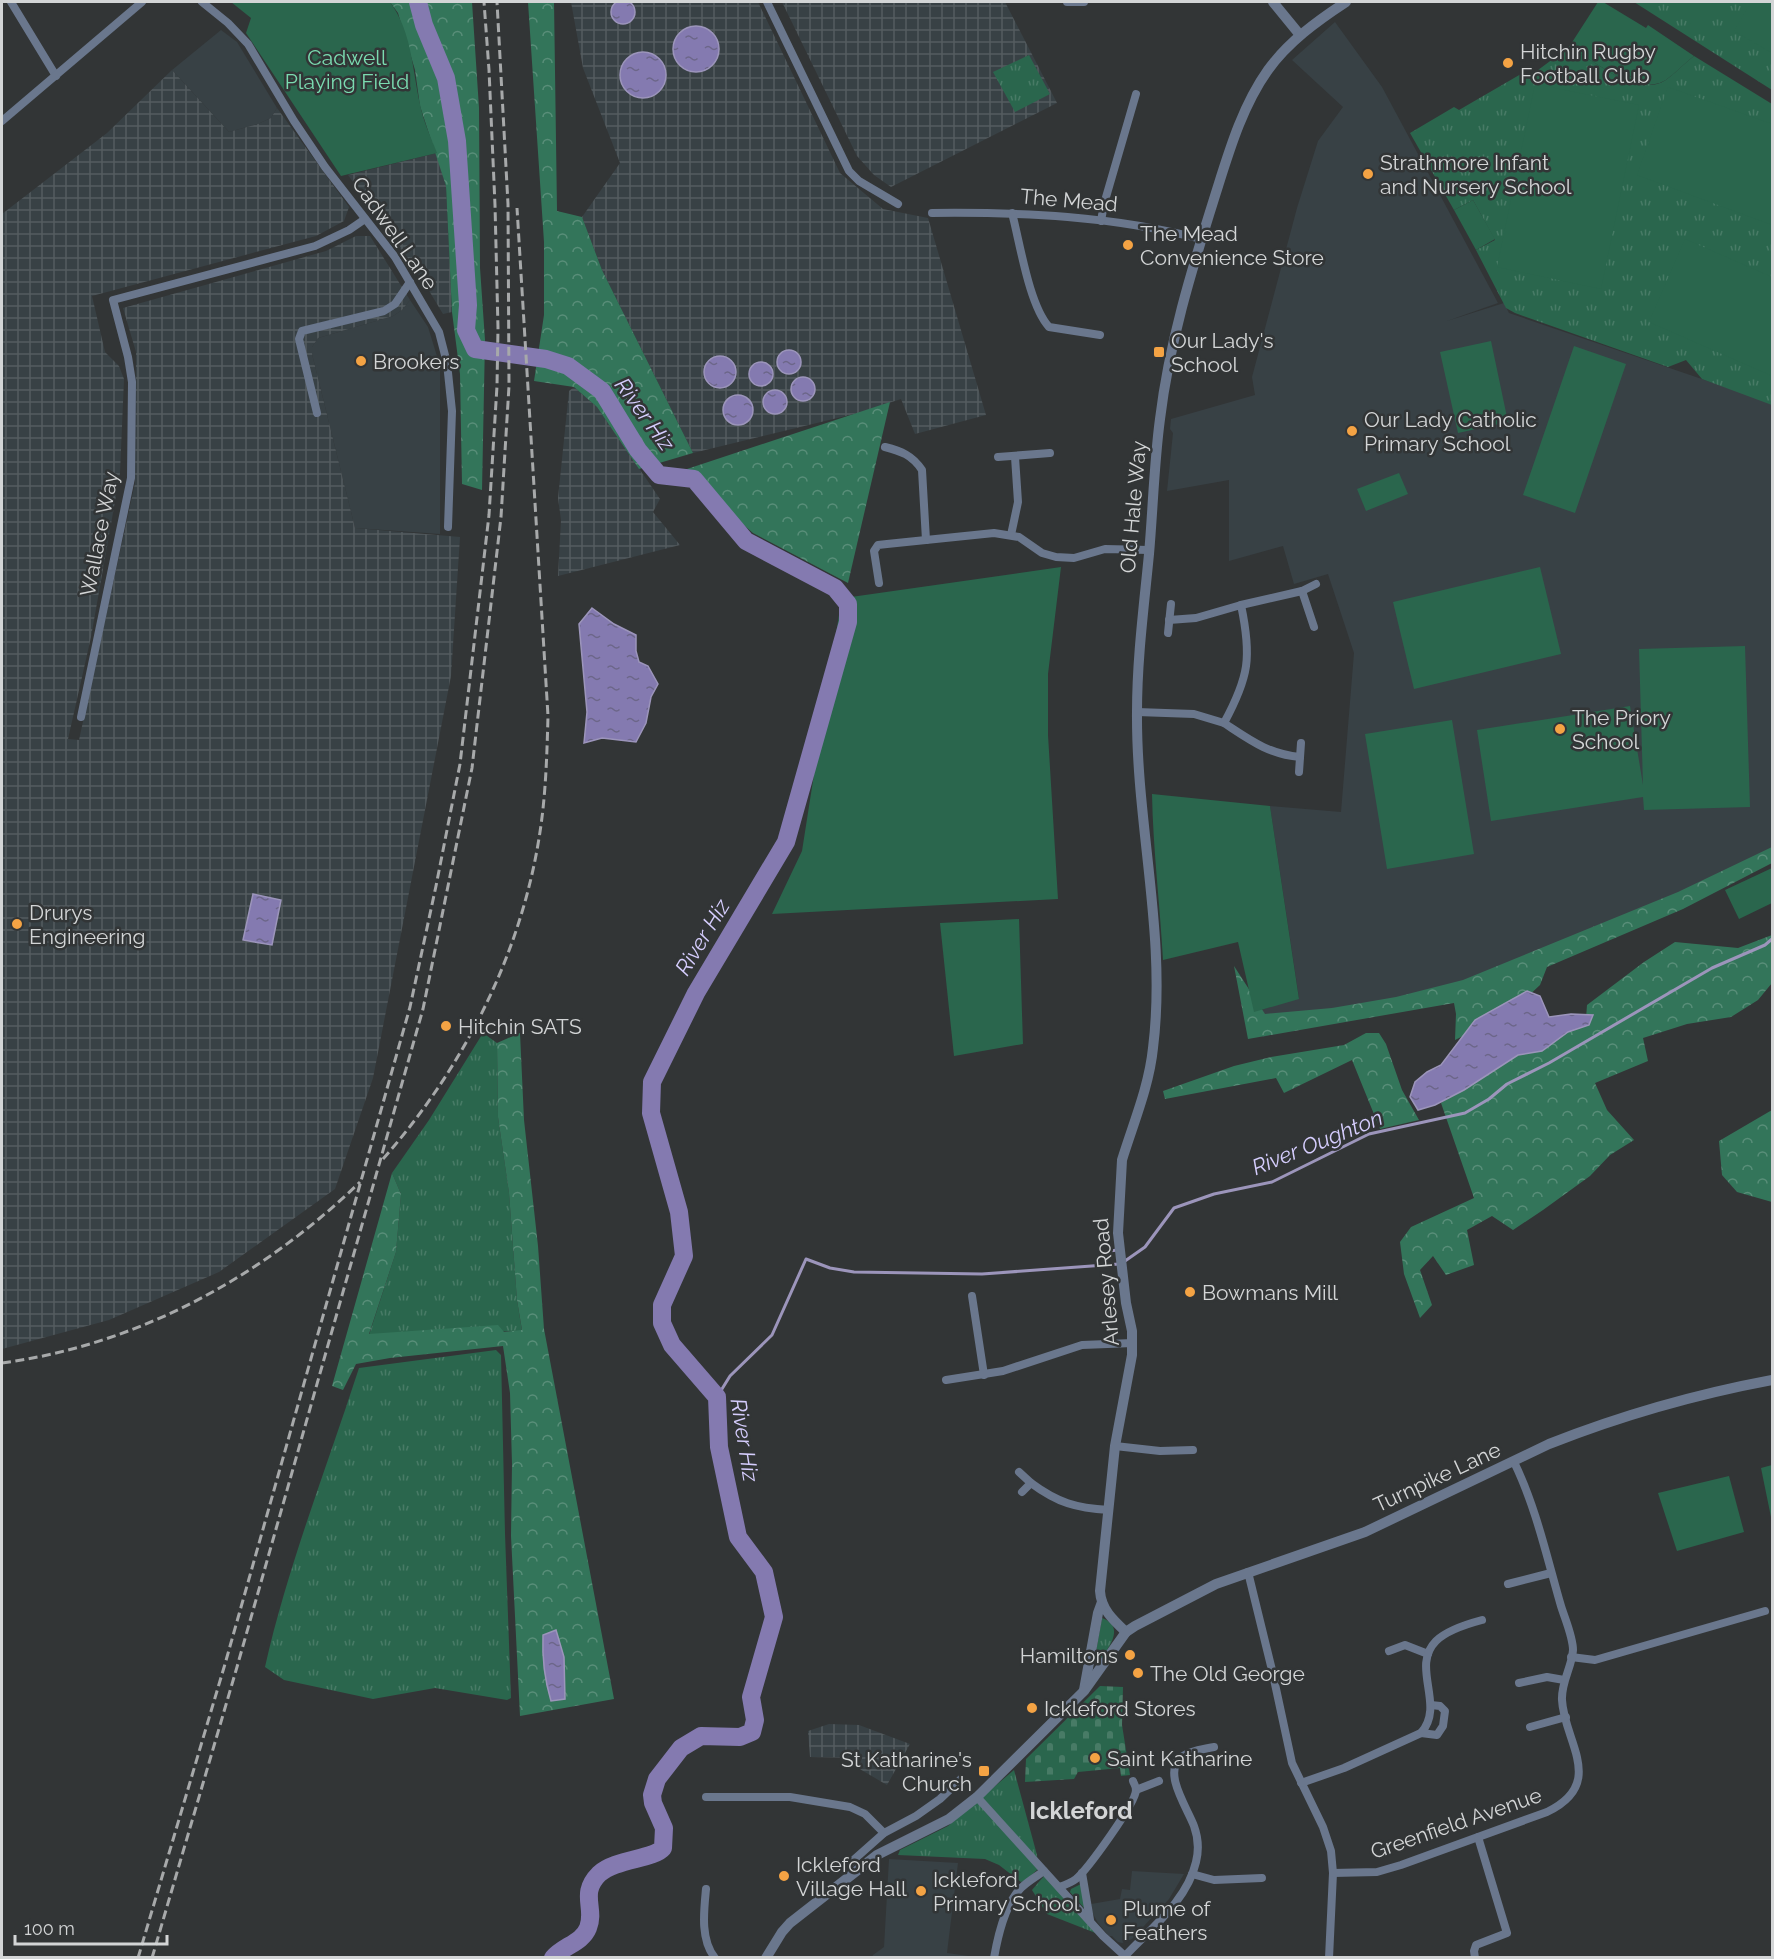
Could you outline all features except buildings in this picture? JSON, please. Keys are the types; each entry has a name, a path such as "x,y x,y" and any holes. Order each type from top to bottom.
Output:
{"street":[{"path":"11,2 56,76"},
{"path":"2,121 142,2"},
{"name":"Cadwell Lane","path":"202,2 228,23 248,44 325,168 394,258 437,328 447,363 452,411 448,526"},
{"path":"767,2 849,171 859,181 897,204"},
{"path":"1067,2 1083,2"},
{"path":"1273,2 1300,35"},
{"name":"Old Hale Way","path":"1150,1068 1154,1045 1157,965 1141,798 1137,712 1160,418 1167,378 1179,319 1201,239 1247,106 1268,69 1283,52 1300,35 1346,2"},
{"path":"1101,220 1136,94"},
{"name":"The Mead","path":"932,213 1012,213 1101,220 1137,224 1201,239"},
{"path":"1012,213 1042,320 1049,327 1100,335"},
{"name":"Wallace Way","path":"81,717 131,478 132,382 113,300 315,246 349,230 365,219"},
{"path":"316,413 299,339 302,331 384,311 395,304 410,282"},
{"path":"885,447 901,451 922,470 926,540"},
{"path":"998,457 1050,453"},
{"path":"1011,535 1018,502 1015,457"},
{"path":"879,583 874,552 878,545 985,533 1011,535 1026,541 1042,553 1056,557 1074,558 1106,549 1149,550"},
{"path":"1169,620 1196,618 1302,591 1316,584"},
{"path":"1302,591 1314,627"},
{"path":"1168,633 1171,604"},
{"path":"1224,723 1242,686 1247,665 1247,635 1241,605"},
{"path":"1137,712 1194,714 1224,723 1268,751 1284,756 1300,757"},
{"path":"1299,772 1302,743"},
{"name":"Arlesey Road","path":"1084,1690 1102,1602 1100,1591 1115,1446 1131,1367 1133,1343 1118,1233 1120,1175 1124,1154 1150,1068"},
{"path":"972,1296 984,1375"},
{"path":"946,1380 1003,1371 1082,1345 1133,1343"},
{"name":"Turnpike Lane","path":"1126,1632 1180,1601 1248,1572 1365,1532 1549,1444 1610,1422 1773,1380"},
{"path":"1115,1446 1160,1451 1193,1450"},
{"name":"Greenfield Avenue","path":"1333,1873 1388,1870 1547,1812 1564,1802 1577,1779 1579,1758 1562,1701 1572,1645 1528,1493 1514,1462"},
{"path":"1019,1472 1050,1497 1068,1505 1109,1510"},
{"path":"1022,1492 1031,1483"},
{"path":"1248,1572 1292,1763 1329,1842 1333,1873 1329,1958"},
{"path":"1508,1584 1551,1573"},
{"path":"766,1958 782,1932 800,1914 877,1855 949,1819 978,1797 1084,1690 1126,1632 1111,1617 1102,1602"},
{"path":"1571,1657 1595,1659 1765,1611"},
{"path":"1301,1783 1344,1768 1420,1733 1430,1718 1431,1705 1426,1668 1428,1653 1443,1635 1482,1620"},
{"path":"1389,1651 1405,1646 1428,1653"},
{"path":"1519,1683 1547,1677 1564,1680"},
{"path":"1420,1733 1437,1735 1443,1726 1446,1711 1440,1706 1431,1705"},
{"path":"1530,1727 1566,1718"},
{"path":"978,1797 1090,1921 1126,1957 1181,1897 1192,1874 1197,1860 1196,1834 1176,1787 1174,1770 1178,1761 1186,1754 1214,1747"},
{"path":"849,1864 884,1833 916,1816 940,1799 961,1779"},
{"path":"1059,1887 1069,1884 1082,1873 1115,1828 1134,1785 1158,1781"},
{"path":"706,1797 790,1797 849,1807 865,1814 884,1833"},
{"path":"916,1816 922,1831"},
{"path":"1475,1958 1476,1945 1507,1933 1478,1837"},
{"path":"994,1958 1002,1925 1016,1894 1044,1870"},
{"path":"1082,1873 1090,1921"},
{"path":"1192,1874 1214,1880 1262,1878"},
{"path":"706,1889 704,1905 706,1943 714,1958"}],"shaded area":[{"path":"571,2 758,2 840,173 883,209 928,218 986,415 915,434 901,399 858,413 693,453 602,270 582,217 620,163 583,68"},
{"path":"782,2 1005,2 1057,103 891,187 874,175 857,156"},
{"name":"The Priory School","path":"1335,22 1382,87 1498,303 1447,321 1504,303 1509,313 1772,403 1772,860 1582,948 1263,1037 1254,1012 1299,998 1270,806 1341,812 1354,653 1328,574 1294,584 1283,546 1229,561 1229,480 1167,491 1173,433 1170,429 1171,419 1255,395 1252,377 1297,208 1318,141 1343,107 1292,60"},
{"path":"221,30 237,42 277,108 271,118 229,132 172,70"},
{"path":"172,70 229,132 271,118 277,108 349,207 344,221 316,236 92,296 105,352 119,366 124,379 120,473 91,637 68,739 79,740 135,483 136,352 123,308 326,251 356,236 370,236 410,300 393,316 318,338 312,347 312,354 355,528 460,537 451,676 373,1078 335,1189 219,1272 109,1320 2,1349 2,214 107,133"},
{"path":"437,153 446,186 452,312 443,314 425,284 348,175"},
{"path":"410,300 428,327 440,366 440,534 355,528 312,354 312,347 318,338 393,316"},
{"path":"574,387 597,407 660,499 653,512 680,545 558,576 561,520 558,498 569,391"},
{"path":"829,1724 859,1725 910,1744 887,1785 858,1768 862,1758 810,1757 808,1731"},
{"name":"Ickleford Primary School","path":"889,1859 958,1863 947,1953 976,1957 872,1957 884,1947"},
{"path":"1132,1871 1184,1874 1169,1899 1132,1939 1122,1943 1109,1936 1098,1923 1092,1912 1091,1904 1120,1899 1122,1889 1130,1890"}],"green space":[{"name":"Cadwell Playing Field","path":"231,2 390,2 407,38 421,110 437,153 341,176 246,33 251,18"},
{"path":"390,2 472,2 479,108 480,268 485,340 482,490 462,484 460,374 452,312 446,186 420,106 415,70 398,13"},
{"path":"528,2 554,2 557,211 582,217 602,270 693,453 639,469 597,407 574,387 534,381 544,315 544,242"},
{"path":"1598,2 1603,2 1646,28 1648,25 1694,56 1660,83 1644,83 1620,70 1616,76 1569,47"},
{"path":"1634,2 1772,2 1772,90"},
{"path":"1670,2 1715,2 1691,24"},
{"path":"1751,2 1772,2 1772,53 1734,31"},
{"path":"1569,47 1616,76 1620,70 1652,85 1667,79 1694,56 1772,104 1772,405 1702,379 1686,360 1668,367 1506,308 1476,250 1495,240 1473,200 1454,210 1410,133 1454,107 1459,110 1521,74 1530,76"},
{"path":"1029,55 1050,94 1015,112 993,72"},
{"path":"1535,84 1639,105 1601,289 1497,267"},
{"path":"1668,87 1772,124 1772,225 1637,175"},
{"path":"1473,200 1495,239 1476,250 1454,210"},
{"path":"1685,239 1772,277 1772,376 1649,322"},
{"path":"1491,341 1508,422 1458,433 1440,352"},
{"path":"1574,346 1626,364 1575,513 1523,495"},
{"path":"890,402 848,583 753,533 681,471"},
{"path":"1399,473 1408,494 1366,511 1357,489"},
{"path":"1061,567 1048,674 1048,735 1058,899 772,914 802,851 841,602 851,597"},
{"path":"1540,567 1561,654 1414,689 1393,602"},
{"path":"1745,646 1750,807 1644,810 1643,797 1491,821 1477,730 1630,706 1643,785 1639,649"},
{"path":"1452,720 1474,854 1387,869 1365,734"},
{"path":"1152,794 1270,806 1299,999 1254,1012 1238,942 1163,960"},
{"path":"1772,847 1772,863 1683,909 1547,967 1540,985 1510,1013 1455,1040 1454,1003 1248,1039 1234,966 1265,1014 1332,1008 1396,997 1463,980 1678,892"},
{"path":"1772,868 1772,903 1739,919 1725,890"},
{"path":"1019,919 1023,1044 954,1056 940,923"},
{"path":"1772,935 1772,983 1758,1000 1731,1017 1687,1024 1643,1038 1648,1061 1595,1083 1607,1110 1634,1140 1610,1155 1590,1176 1513,1230 1492,1216 1467,1230 1474,1265 1446,1275 1433,1256 1420,1270 1432,1305 1420,1318 1404,1274 1400,1242 1411,1227 1474,1198 1441,1103 1500,1058 1586,1019 1587,1005 1675,942 1738,948"},
{"path":"483,1033 497,1043 498,1117 509,1193 517,1300 522,1331 369,1335 396,1252 401,1194 392,1173 429,1120"},
{"path":"520,1033 524,1120 538,1246 544,1329 614,1699 520,1716 511,1536 510,1393 503,1346 390,1358 356,1364 343,1390 332,1386 392,1173 401,1194 396,1252 369,1334 498,1325 504,1332 522,1330 517,1300 509,1193 498,1117 497,1043"},
{"path":"1366,1033 1379,1033 1386,1044 1402,1090 1419,1120 1380,1129 1352,1060 1284,1093 1276,1078 1165,1099 1163,1091 1234,1066 1271,1057 1344,1045"},
{"path":"1772,1110 1772,1202 1737,1192 1722,1175 1719,1141"},
{"path":"496,1350 501,1355 511,1698 507,1700 435,1688 373,1699 284,1680 265,1667 296,1554 359,1368"},
{"path":"1772,1465 1772,1522 1761,1468"},
{"path":"1729,1476 1744,1532 1677,1551 1658,1493"},
{"path":"1102,1618 1113,1627 1113,1639 1098,1663 1094,1663"},
{"path":"1100,1686 1123,1687 1122,1725 1130,1775 1121,1776 1120,1768 1078,1772 1074,1779 1025,1782 1026,1759"},
{"path":"1014,1770 1037,1855 1038,1869 1026,1880 1021,1882 999,1865 985,1859 898,1855 900,1850 948,1826"},
{"path":"1044,1876 1098,1934 1047,1914 1032,1890"},
{"path":"1081,1884 1085,1909 1070,1892 1071,1889"}],"water":[{"path":"623,0 632,3 635,12 632,21 623,24 614,21 611,12 614,3"},
{"path":"696,26 712,33 719,49 712,65 696,72 680,65 673,49 680,33"},
{"path":"643,52 652,53 660,58 665,66 665,84 660,92 652,97 643,98 634,97 626,92 621,84 620,75 621,66 626,58 634,53"},
{"path":"789,350 798,353 801,362 798,371 789,374 780,371 777,362 780,353"},
{"path":"720,356 731,361 736,372 731,383 720,388 709,383 704,372 709,361"},
{"path":"761,362 770,365 773,374 770,383 761,386 752,383 749,374 752,365"},
{"path":"803,377 808,378 814,384 814,394 808,400 803,401 798,400 792,394 791,389 792,384 798,378"},
{"path":"775,390 783,394 787,402 783,410 775,414 767,410 763,402 767,394"},
{"path":"738,395 749,399 753,410 749,421 738,425 727,421 723,410 727,399"},
{"path":"592,608 614,624 636,635 639,662 648,666 658,684 651,697 646,723 636,742 602,738 584,743 587,712 579,624"},
{"path":"253,894 281,900 272,945 243,940"},
{"path":"1527,991 1540,996 1549,1017 1571,1014 1593,1015 1589,1025 1568,1032 1542,1051 1518,1055 1464,1090 1435,1105 1418,1110 1410,1097 1415,1082 1427,1072 1441,1065 1475,1020"},
{"path":"556,1630 564,1657 565,1699 551,1701 544,1668 543,1635"}],"waterway":[{"name":"River Hiz","path":"418,2 424,25 446,78 457,141 468,305 466,330 475,349 546,359 568,366 602,391 638,450 659,475 694,479 746,541 835,588 848,604 848,622 786,842 696,993 652,1082 651,1113 679,1212 684,1256 662,1305 662,1323 672,1345 717,1397 719,1447 738,1537 764,1572 774,1617 751,1697 755,1720 752,1732 740,1737 701,1736 681,1748 657,1779 652,1795 664,1828 663,1848 651,1855 614,1865 599,1874 590,1888 588,1928 577,1941 553,1958"},
{"name":"River Oughton","path":"1125,1261 1145,1247 1174,1208 1214,1194 1272,1182 1369,1134 1465,1113 1489,1099 1507,1084 1549,1063 1712,968 1765,945 1772,939"},
{"path":"1110,1251 1117,1250"},
{"name":"River Oughton","path":"717,1397 730,1376 772,1335 806,1259 830,1268 854,1272 982,1274 1119,1264"}],"railway":[{"path":"138,1958 225,1664 410,1007 460,764 489,515 497,386 495,205 484,2"},
{"path":"152,1958 237,1667 423,1009 472,768 501,517 509,386 508,204 497,2"},
{"path":"383,1159 440,1085 465,1045 486,1004 521,916 533,871 541,825 548,716 517,208"},
{"path":"2,1363 52,1354 101,1340 149,1323 195,1301 282,1248 360,1182"}],"place":[{"name":"Hitchin Rugby Football Club","path":"1508,63"},
{"name":"Strathmore Infant and Nursery School","path":"1368,174"},
{"name":"The Mead Convenience Store","path":"1128,245"},
{"name":"Our Lady's School","path":"1159,352"},
{"name":"Brookers","path":"361,361"},
{"name":"Our Lady Catholic Primary School","path":"1352,431"},
{"name":"The Priory School","path":"1560,729"},
{"name":"Drurys Engineering","path":"17,924"},
{"name":"Hitchin SATS","path":"446,1026"},
{"name":"Bowmans Mill","path":"1190,1292"},
{"name":"Hamiltons","path":"1130,1655"},
{"name":"The Old George","path":"1138,1673"},
{"name":"Ickleford Stores","path":"1032,1708"},
{"name":"Saint Katharine","path":"1095,1758"},
{"name":"St Katharine's Church","path":"984,1771"},
{"name":"Ickleford Village Hall","path":"784,1876"},
{"name":"Ickleford Primary School","path":"921,1891"},
{"name":"Plume of Feathers","path":"1111,1920"}],"district":[{"name":"Ickleford","path":"1081,1810"}]}
